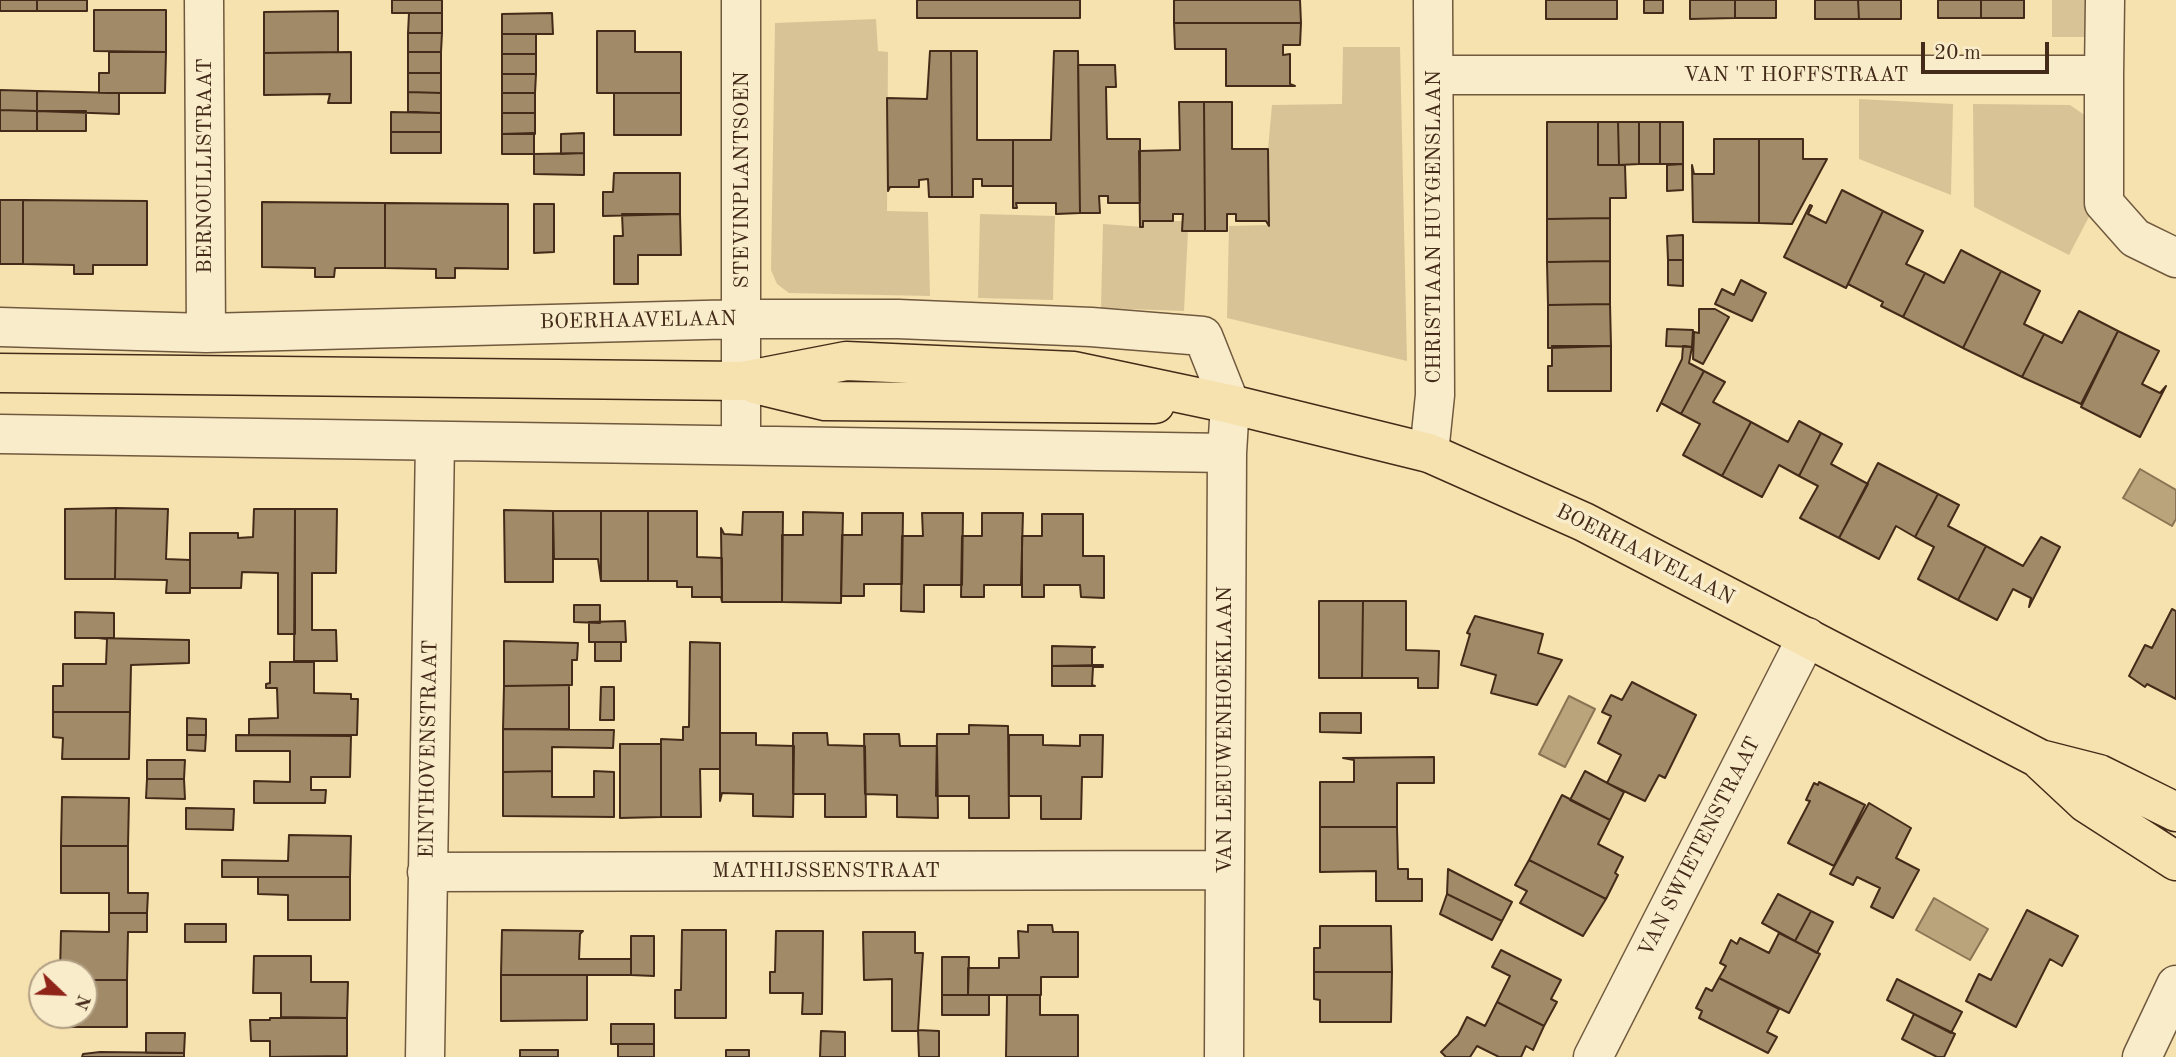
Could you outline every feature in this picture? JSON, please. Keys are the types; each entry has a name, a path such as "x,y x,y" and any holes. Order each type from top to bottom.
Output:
{"main road":[{"name":"BOERHAAVELAAN","path":"0,373 743,381 846,361 1060,370 1230,404 1429,453 1584,522 2040,759 2099,774 2176,812"},
{"name":"BOERHAAVELAAN","path":"2040,759 2086,803 2176,861"}],"street":[{"name":"BERNOULLISTRAAT","path":"204,0 206,333"},
{"name":"STEVINPLANTSOEN","path":"741,0 741,443"},
{"name":"CHRISTIAAN HUYGENSLAAN","path":"1429,453 1435,395 1433,0"},
{"path":"2105,0 2104,204 2136,238 2176,258"},
{"name":"VAN 'T HOFFSTRAAT","path":"1434,75 2104,75"},
{"name":"BOERHAAVELAAN","path":"0,327 206,333 742,319 898,319 1077,326 1203,336 1230,404"},
{"name":"VAN LEEUWENHOEKLAAN","path":"1224,1057 1227,453 1230,404"},
{"path":"0,434 741,443 1227,453"},
{"name":"EINTHOVENSTRAAT","path":"425,1057 435,441"},
{"name":"VAN SWIETENSTRAAT","path":"1593,1057 1807,637"},
{"name":"MATHIJSSENSTRAAT","path":"427,872 1225,870"},
{"path":"2142,1057 2176,985"}],"shaded area":[{"path":"2052,0 2097,0 2097,37 2052,37"},
{"path":"876,19 878,51 888,52 887,211 928,212 930,296 789,293 777,284 771,270 775,23"},
{"path":"1343,47 1400,47 1407,361 1227,318 1229,226 1269,225 1268,149 1272,105 1342,104"},
{"path":"1859,99 1953,104 1951,195 1859,159"},
{"path":"1973,104 2070,105 2086,116 2091,213 2069,255 1974,207"},
{"path":"980,214 1055,216 1053,300 978,298"},
{"path":"1143,221 1183,221 1182,231 1188,231 1184,311 1101,308 1103,224 1143,227"},
{"path":"2140,469 2176,490 2176,519 2172,526 2123,498"},
{"path":"1569,696 1595,709 1565,767 1539,754"},
{"path":"1934,898 1988,929 1970,960 1916,930"}],"building":[{"path":"0,0 37,0 37,11 0,11"},
{"path":"37,0 87,0 87,11 37,11"},
{"path":"392,0 442,0 442,13 392,13"},
{"path":"917,0 1080,0 1080,18 917,18"},
{"path":"1174,0 1300,0 1301,23 1174,23"},
{"path":"1546,0 1617,0 1617,19 1546,19"},
{"path":"1644,0 1663,0 1663,13 1644,13"},
{"path":"1690,0 1735,0 1735,18 1690,19"},
{"path":"1735,0 1776,0 1776,18 1735,18"},
{"path":"1815,0 1858,0 1859,19 1815,19"},
{"path":"1858,0 1901,0 1901,19 1859,19"},
{"path":"1938,0 1981,0 1981,18 1938,18"},
{"path":"1981,0 2024,0 2024,18 1981,18"},
{"path":"94,10 166,10 166,52 94,51"},
{"path":"338,11 338,52 264,53 264,12"},
{"path":"409,13 442,13 442,33 408,33"},
{"path":"552,13 553,34 502,34 502,14"},
{"path":"1174,23 1301,23 1300,45 1283,45 1283,55 1290,54 1290,84 1295,86 1226,86 1226,49 1175,49"},
{"path":"597,31 635,31 635,52 681,52 681,93 597,93"},
{"path":"408,33 442,33 441,52 408,52"},
{"path":"502,34 536,34 536,54 502,54"},
{"path":"930,51 951,51 952,197 929,197 928,179 919,180 919,187 890,187 888,191 887,98 927,99"},
{"path":"951,51 977,51 977,140 1013,140 1013,186 982,186 982,179 973,179 973,197 952,197"},
{"path":"1054,51 1078,51 1080,213 1056,214 1056,203 1016,203 1017,208 1013,208 1013,140 1051,140"},
{"path":"109,52 166,52 165,93 99,93 99,73 109,73"},
{"path":"351,52 351,103 328,103 330,94 264,95 264,53"},
{"path":"408,52 441,52 441,73 408,73"},
{"path":"502,54 536,54 536,74 502,74"},
{"path":"1078,65 1115,65 1116,87 1106,87 1107,139 1140,139 1140,203 1108,203 1108,196 1099,196 1100,213 1080,213"},
{"path":"408,73 441,73 441,93 408,92"},
{"path":"502,74 536,74 535,93 502,93"},
{"path":"0,90 37,91 37,111 0,110"},
{"path":"37,91 119,93 119,114 37,111"},
{"path":"408,92 441,93 441,113 408,112"},
{"path":"502,93 535,93 535,113 502,113"},
{"path":"614,93 681,93 681,135 614,135"},
{"path":"1179,102 1204,102 1205,231 1182,231 1183,214 1173,214 1173,221 1143,221 1143,227 1140,227 1139,151 1180,150"},
{"path":"1204,102 1232,102 1232,149 1268,149 1269,226 1266,221 1236,221 1236,214 1227,214 1227,231 1205,231"},
{"path":"0,110 37,111 37,131 0,131"},
{"path":"37,111 86,111 86,131 37,131"},
{"path":"391,112 441,113 441,132 391,132"},
{"path":"502,113 535,113 535,134 502,134"},
{"path":"1547,122 1598,122 1598,165 1625,165 1626,198 1610,198 1610,218 1547,219"},
{"path":"1598,122 1618,122 1619,165 1598,165"},
{"path":"1618,122 1639,122 1639,164 1619,165"},
{"path":"1639,122 1660,122 1660,164 1639,164"},
{"path":"1660,122 1683,122 1683,164 1660,164"},
{"path":"391,132 441,132 441,153 391,153"},
{"path":"534,133 534,154 502,154 502,134"},
{"path":"584,133 584,153 561,154 561,134"},
{"path":"1714,139 1759,139 1759,223 1693,222 1692,165 1694,174 1714,174"},
{"path":"1759,139 1803,139 1803,159 1827,159 1792,224 1759,223"},
{"path":"584,153 584,175 534,174 534,154"},
{"path":"1683,164 1683,190 1667,191 1667,165"},
{"path":"614,173 680,173 680,214 603,216 603,192 613,192"},
{"path":"1842,190 1883,211 1846,288 1784,257 1810,205 1812,206 1808,214 1826,223"},
{"path":"0,200 23,200 23,264 0,264"},
{"path":"23,200 147,201 147,265 93,265 93,274 74,274 74,265 23,264"},
{"path":"262,202 385,203 385,268 335,268 334,277 315,277 315,268 262,267"},
{"path":"385,203 508,204 508,269 455,268 455,278 436,278 436,269 385,268"},
{"path":"534,204 554,204 554,252 534,253"},
{"path":"1883,211 1923,231 1906,264 1925,273 1903,317 1881,306 1883,302 1848,284"},
{"path":"622,214 680,214 681,255 638,255 638,284 614,284 614,236 623,236"},
{"path":"1610,218 1610,261 1547,262 1547,219"},
{"path":"1683,235 1683,260 1668,260 1667,236"},
{"path":"1961,250 2001,271 1963,348 1903,317 1925,273 1944,283"},
{"path":"1668,260 1683,260 1683,286 1668,285"},
{"path":"1610,261 1610,304 1548,305 1547,262"},
{"path":"2001,271 2040,291 2024,324 2044,334 2022,377 1963,348"},
{"path":"1741,280 1766,293 1752,321 1715,304 1722,289 1734,295"},
{"path":"1610,304 1611,346 1548,348 1548,305"},
{"path":"1699,309 1715,309 1729,317 1703,364 1693,359 1694,332 1699,333"},
{"path":"2079,311 2118,331 2081,404 2022,377 2044,334 2062,343"},
{"path":"1667,329 1693,330 1692,347 1666,346"},
{"path":"2118,331 2159,351 2142,384 2160,393 2166,386 2140,437 2081,407"},
{"path":"1552,346 1611,346 1611,391 1548,391 1548,366 1552,366"},
{"path":"1683,346 1692,347 1689,363 1704,371 1681,414 1661,403 1657,411 1682,359"},
{"path":"1704,371 1725,382 1713,402 1751,422 1722,476 1683,455 1700,424 1681,414"},
{"path":"1799,421 1821,433 1799,476 1779,465 1762,497 1722,476 1751,422 1788,442"},
{"path":"1821,433 1842,444 1831,464 1868,484 1839,538 1800,518 1818,486 1799,476"},
{"path":"1878,463 1938,494 1915,537 1896,526 1879,559 1839,538"},
{"path":"1938,494 1959,505 1948,526 1986,546 1958,600 1918,579 1934,547 1915,537"},
{"path":"116,508 168,509 166,559 190,560 190,593 166,593 167,580 115,579"},
{"path":"116,508 115,579 65,579 65,509"},
{"path":"254,509 295,509 295,634 278,634 278,573 242,572 241,588 190,588 190,533 238,533 238,538 253,537"},
{"path":"295,509 337,509 336,573 312,573 312,630 336,630 337,661 294,661"},
{"path":"504,510 553,511 553,582 505,582"},
{"path":"553,511 601,511 601,581 598,559 554,559"},
{"path":"601,511 648,511 648,581 601,581"},
{"path":"648,511 697,511 697,557 722,558 722,602 721,597 692,597 692,587 677,587 677,581 648,581"},
{"path":"743,512 783,512 782,602 722,602 721,528 724,534 742,535"},
{"path":"803,512 843,513 841,603 782,602 782,535 803,535"},
{"path":"862,513 903,513 902,584 864,584 864,596 841,596 842,535 862,535"},
{"path":"922,513 963,513 962,585 924,585 924,612 901,611 902,536 923,536"},
{"path":"982,513 1023,513 1021,585 984,585 984,597 961,597 962,536 982,536"},
{"path":"1042,514 1083,514 1083,556 1104,556 1104,598 1081,597 1080,585 1044,585 1044,597 1022,597 1022,536 1042,536"},
{"path":"2041,537 2060,547 2029,607 2031,598 2013,589 1997,620 1958,600 1986,546 2023,566"},
{"path":"1319,601 1363,601 1362,678 1319,678"},
{"path":"1363,601 1406,601 1406,650 1439,651 1438,688 1418,688 1418,678 1362,678"},
{"path":"574,605 600,605 600,623 574,622"},
{"path":"2172,609 2176,611 2176,699 2147,684 2145,687 2129,676 2145,645 2152,648"},
{"path":"75,612 114,613 114,638 75,638"},
{"path":"1475,616 1543,634 1538,653 1562,660 1537,705 1491,693 1496,675 1461,665 1470,634 1467,633"},
{"path":"625,621 626,642 589,642 589,622"},
{"path":"98,638 189,640 189,663 131,665 130,712 53,712 53,686 63,686 63,664 106,664 107,639"},
{"path":"504,641 578,643 577,660 572,660 572,685 504,686"},
{"path":"595,642 621,642 621,661 595,661"},
{"path":"690,642 720,643 720,769 700,769 701,817 661,817 661,739 683,740 683,727 689,727"},
{"path":"1052,646 1095,647 1092,648 1092,665 1103,665 1052,666"},
{"path":"270,662 314,662 314,693 351,694 351,699 358,699 357,735 249,735 249,719 278,718 277,688 266,688 266,684 270,683"},
{"path":"1052,666 1103,667 1093,667 1092,685 1095,686 1052,686"},
{"path":"1632,682 1696,715 1665,778 1659,775 1645,801 1607,783 1621,755 1598,743 1611,716 1602,712 1611,695 1622,700"},
{"path":"569,685 569,729 503,729 504,686"},
{"path":"601,687 614,687 614,720 600,720"},
{"path":"53,712 130,712 129,759 62,759 63,738 53,737"},
{"path":"1320,713 1361,713 1361,733 1320,732"},
{"path":"187,718 206,719 206,735 187,735"},
{"path":"969,725 1008,726 1009,818 969,818 969,796 936,796 937,734 969,734"},
{"path":"503,729 614,730 613,748 552,747 552,771 503,772"},
{"path":"720,733 756,733 756,745 794,746 793,817 753,816 753,794 722,793 720,801"},
{"path":"793,733 827,733 828,745 865,746 866,817 825,817 825,794 793,794"},
{"path":"864,734 899,734 900,746 937,746 938,818 897,817 897,795 865,794"},
{"path":"187,735 206,735 205,751 187,750"},
{"path":"236,735 351,736 350,777 311,777 311,790 326,790 325,803 254,803 254,781 290,782 290,751 236,751"},
{"path":"1009,735 1043,735 1043,745 1080,746 1080,735 1103,735 1102,777 1082,777 1081,819 1041,819 1041,796 1009,796"},
{"path":"620,744 661,744 661,817 620,818"},
{"path":"1434,757 1434,783 1397,783 1397,827 1320,827 1320,782 1354,782 1354,760 1343,758"},
{"path":"147,760 185,760 184,779 147,779"},
{"path":"552,771 552,797 594,797 594,771 614,772 614,817 503,816 503,772"},
{"path":"1585,771 1624,792 1610,820 1570,800"},
{"path":"147,779 184,779 185,799 146,798"},
{"path":"1819,782 1865,805 1834,866 1788,843 1810,801 1806,800 1814,783 1818,785"},
{"path":"1562,795 1610,820 1598,844 1623,857 1615,873 1618,875 1606,899 1529,860"},
{"path":"62,797 129,798 128,846 61,846"},
{"path":"1869,803 1911,828 1896,858 1919,870 1893,918 1871,907 1880,888 1857,877 1853,885 1830,874"},
{"path":"186,808 234,809 233,830 186,829"},
{"path":"1320,827 1397,827 1398,869 1408,869 1408,879 1422,879 1422,901 1376,901 1376,871 1320,872"},
{"path":"289,835 351,836 350,877 222,877 222,860 288,861"},
{"path":"61,846 128,846 128,893 148,893 147,913 109,913 109,893 61,893"},
{"path":"1529,860 1606,899 1583,936 1520,903 1527,891 1515,885"},
{"path":"1448,869 1512,902 1502,921 1447,894"},
{"path":"258,877 350,877 350,920 288,920 288,895 258,894"},
{"path":"1447,894 1502,921 1492,940 1440,914"},
{"path":"1778,894 1811,911 1795,941 1762,923"},
{"path":"2027,910 2078,936 2062,966 2050,959 2016,1027 1966,1001 1979,974 1991,980"},
{"path":"1811,911 1833,922 1817,953 1795,941"},
{"path":"109,913 147,913 147,932 128,932 127,980 98,980 98,959 60,959 61,931 109,932"},
{"path":"185,924 226,924 226,942 185,942"},
{"path":"1028,925 1052,925 1053,932 1078,932 1078,977 1041,977 1041,995 968,995 968,968 999,968 999,958 1019,958 1018,931 1028,932"},
{"path":"1320,926 1391,926 1392,972 1314,972 1314,948 1320,948"},
{"path":"502,930 583,931 580,934 579,959 631,959 631,975 501,975"},
{"path":"682,930 726,930 726,1018 675,1018 675,990 681,990"},
{"path":"776,931 823,931 822,1014 802,1014 803,993 770,993 770,972 775,972"},
{"path":"863,932 915,932 915,953 923,953 918,1031 892,1031 892,979 864,980"},
{"path":"1779,933 1820,954 1789,1013 1719,978 1726,966 1720,963 1731,940 1737,944 1740,938 1769,953"},
{"path":"631,936 654,936 654,976 631,975"},
{"path":"1501,950 1561,980 1551,999 1557,1002 1544,1026 1497,1002 1510,976 1492,967"},
{"path":"254,956 311,956 311,982 348,982 347,1018 281,1017 281,993 253,993"},
{"path":"942,957 969,957 968,995 942,995"},
{"path":"1314,972 1392,972 1391,1022 1320,1022 1320,1000 1314,999"},
{"path":"501,975 587,975 587,1020 501,1021"},
{"path":"1719,978 1779,1009 1767,1032 1777,1037 1768,1053 1699,1018 1702,1011 1696,1008 1706,988 1712,991"},
{"path":"1897,979 1962,1012 1951,1033 1887,1000"},
{"path":"98,980 127,980 127,1027 98,1027"},
{"path":"942,995 989,995 989,1015 942,1015"},
{"path":"1007,995 1040,995 1040,1015 1078,1015 1078,1057 1006,1057"},
{"path":"1497,1002 1544,1026 1533,1050 1526,1046 1521,1057 1499,1057 1477,1046 1470,1057 1446,1057 1441,1052 1458,1035 1467,1017 1485,1026"},
{"path":"1914,1014 1955,1034 1944,1057 1937,1057 1902,1039"},
{"path":"347,1018 347,1056 270,1057 270,1041 251,1041 250,1020"},
{"path":"611,1024 654,1024 654,1044 611,1044"},
{"path":"918,1030 939,1031 939,1057 919,1057"},
{"path":"821,1031 845,1032 845,1057 820,1057"},
{"path":"146,1033 185,1033 184,1053 146,1053"},
{"path":"618,1044 654,1044 654,1057 618,1057"},
{"path":"520,1050 558,1050 558,1057 520,1057"},
{"path":"726,1050 749,1050 749,1057 726,1057"},
{"path":"184,1053 184,1057 82,1057 83,1054"}]}
